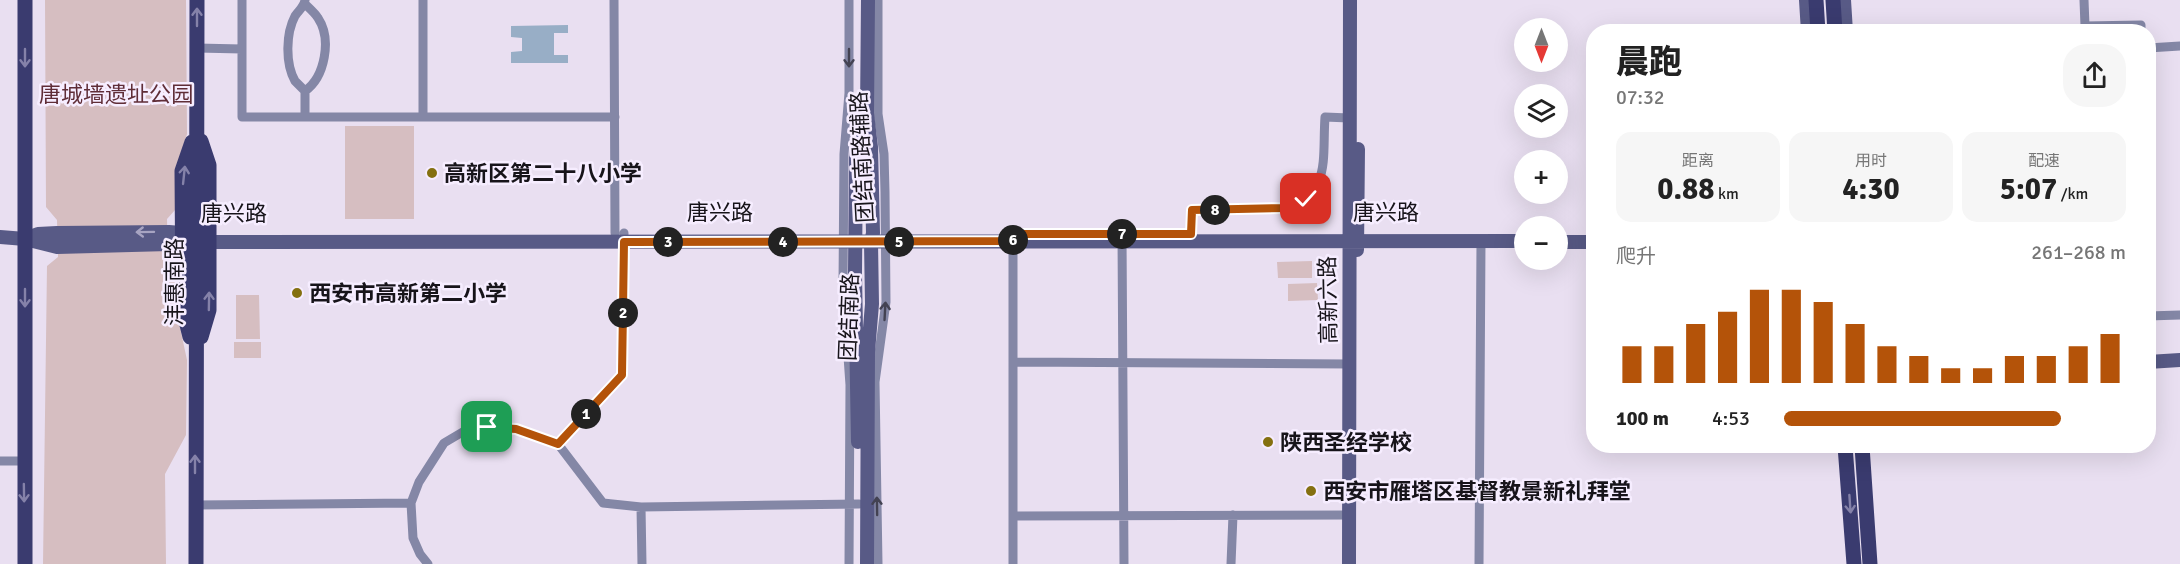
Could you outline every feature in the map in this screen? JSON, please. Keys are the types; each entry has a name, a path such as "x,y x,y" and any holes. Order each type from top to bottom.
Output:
{"main road":[{"path":"25,0 25,564"},
{"name":"沣惠南路","path":"196,0 196,564"},
{"path":"1816,0 1818,24"},
{"path":"1833,0 1834,24"},
{"path":"1846,453 1854,564"},
{"path":"1862,453 1870,564"}],"street":[{"path":"242,0 242,117 615,117"},
{"path":"423,0 423,117"},
{"path":"558,444 622,375 621,236 615,117 614,0"},
{"name":"团结南路辅路","path":"849,0 849,93 844,154 849,237"},
{"name":"团结南路","path":"859,0 859,111 849,237 854,504 859,564"},
{"name":"团结南路","path":"867,0 867,113 879,237 868,352 867,564"},
{"name":"团结南路辅路","path":"878,0 878,114 884,154 879,237 884,323 875,382 878,564"},
{"name":"高新六路","path":"1350,0 1349,118 1358,564"},
{"name":"高新六路","path":"1349,564 1349,364 1357,0"},
{"path":"1806,0 1808,24"},
{"path":"1844,0 1846,24"},
{"path":"2085,0 2085,24"},
{"path":"305,91 314,85 320,74 324,49 319,19 305,2 295,16 288,48 296,81 305,91 305,117"},
{"path":"2156,48 2180,46"},
{"path":"197,48 242,49"},
{"path":"1191,234 1192,210 1283,208 1306,199 1314,192 1321,177 1325,117 1349,118"},
{"name":"唐兴路","path":"0,237 25,239 57,247 169,244 196,238 621,236 1123,238 1353,237 1514,233"},
{"path":"1568,233 1586,233"},
{"name":"唐兴路","path":"1123,238 1191,234 1514,242"},
{"path":"1013,238 1013,564"},
{"path":"1123,238 1124,564"},
{"path":"1479,564 1481,241"},
{"path":"1568,242 1586,242"},
{"path":"2156,316 2180,315"},
{"path":"2156,362 2180,360"},
{"path":"1013,362 1349,364"},
{"path":"428,564 420,554 413,538 411,503 418,482 444,442 466,430 487,427 516,429 558,444 603,502 641,507 854,504 849,564"},
{"path":"0,461 24,461"},
{"path":"195,505 411,503"},
{"path":"641,507 642,564"},
{"path":"1231,564 1233,515"},
{"path":"1014,516 1349,515"}],"green space":[{"name":"唐城墙遗址公园","path":"45,0 186,0 187,134 175,172 175,210 167,219 168,258 175,270 176,309 187,360 186,435 165,474 166,564 43,564 47,266 58,257 57,220 46,207"},
{"path":"345,126 414,126 414,219 345,219"},
{"path":"1312,261 1312,278 1278,278 1277,262"},
{"path":"1317,283 1318,300 1288,301 1288,284"},
{"path":"236,295 259,295 260,339 236,339"},
{"path":"234,342 261,342 261,358 234,358"}],"water":[{"path":"568,25 568,33 554,33 554,55 568,55 568,63 511,63 511,52 522,51 522,38 511,37 511,26"}],"place":[{"name":"高新区第二十八小学","path":"432,173"},
{"name":"西安市高新第二小学","path":"297,293"},
{"name":"陕西圣经学校","path":"1268,442"},
{"name":"西安市雁塔区基督教景新礼拜堂","path":"1311,491"}],"route":[{"path":"487,427 516,429 558,444 622,375 624,242 1013,241 1013,234 1191,234 1192,210 1283,208 1306,199"}]}
